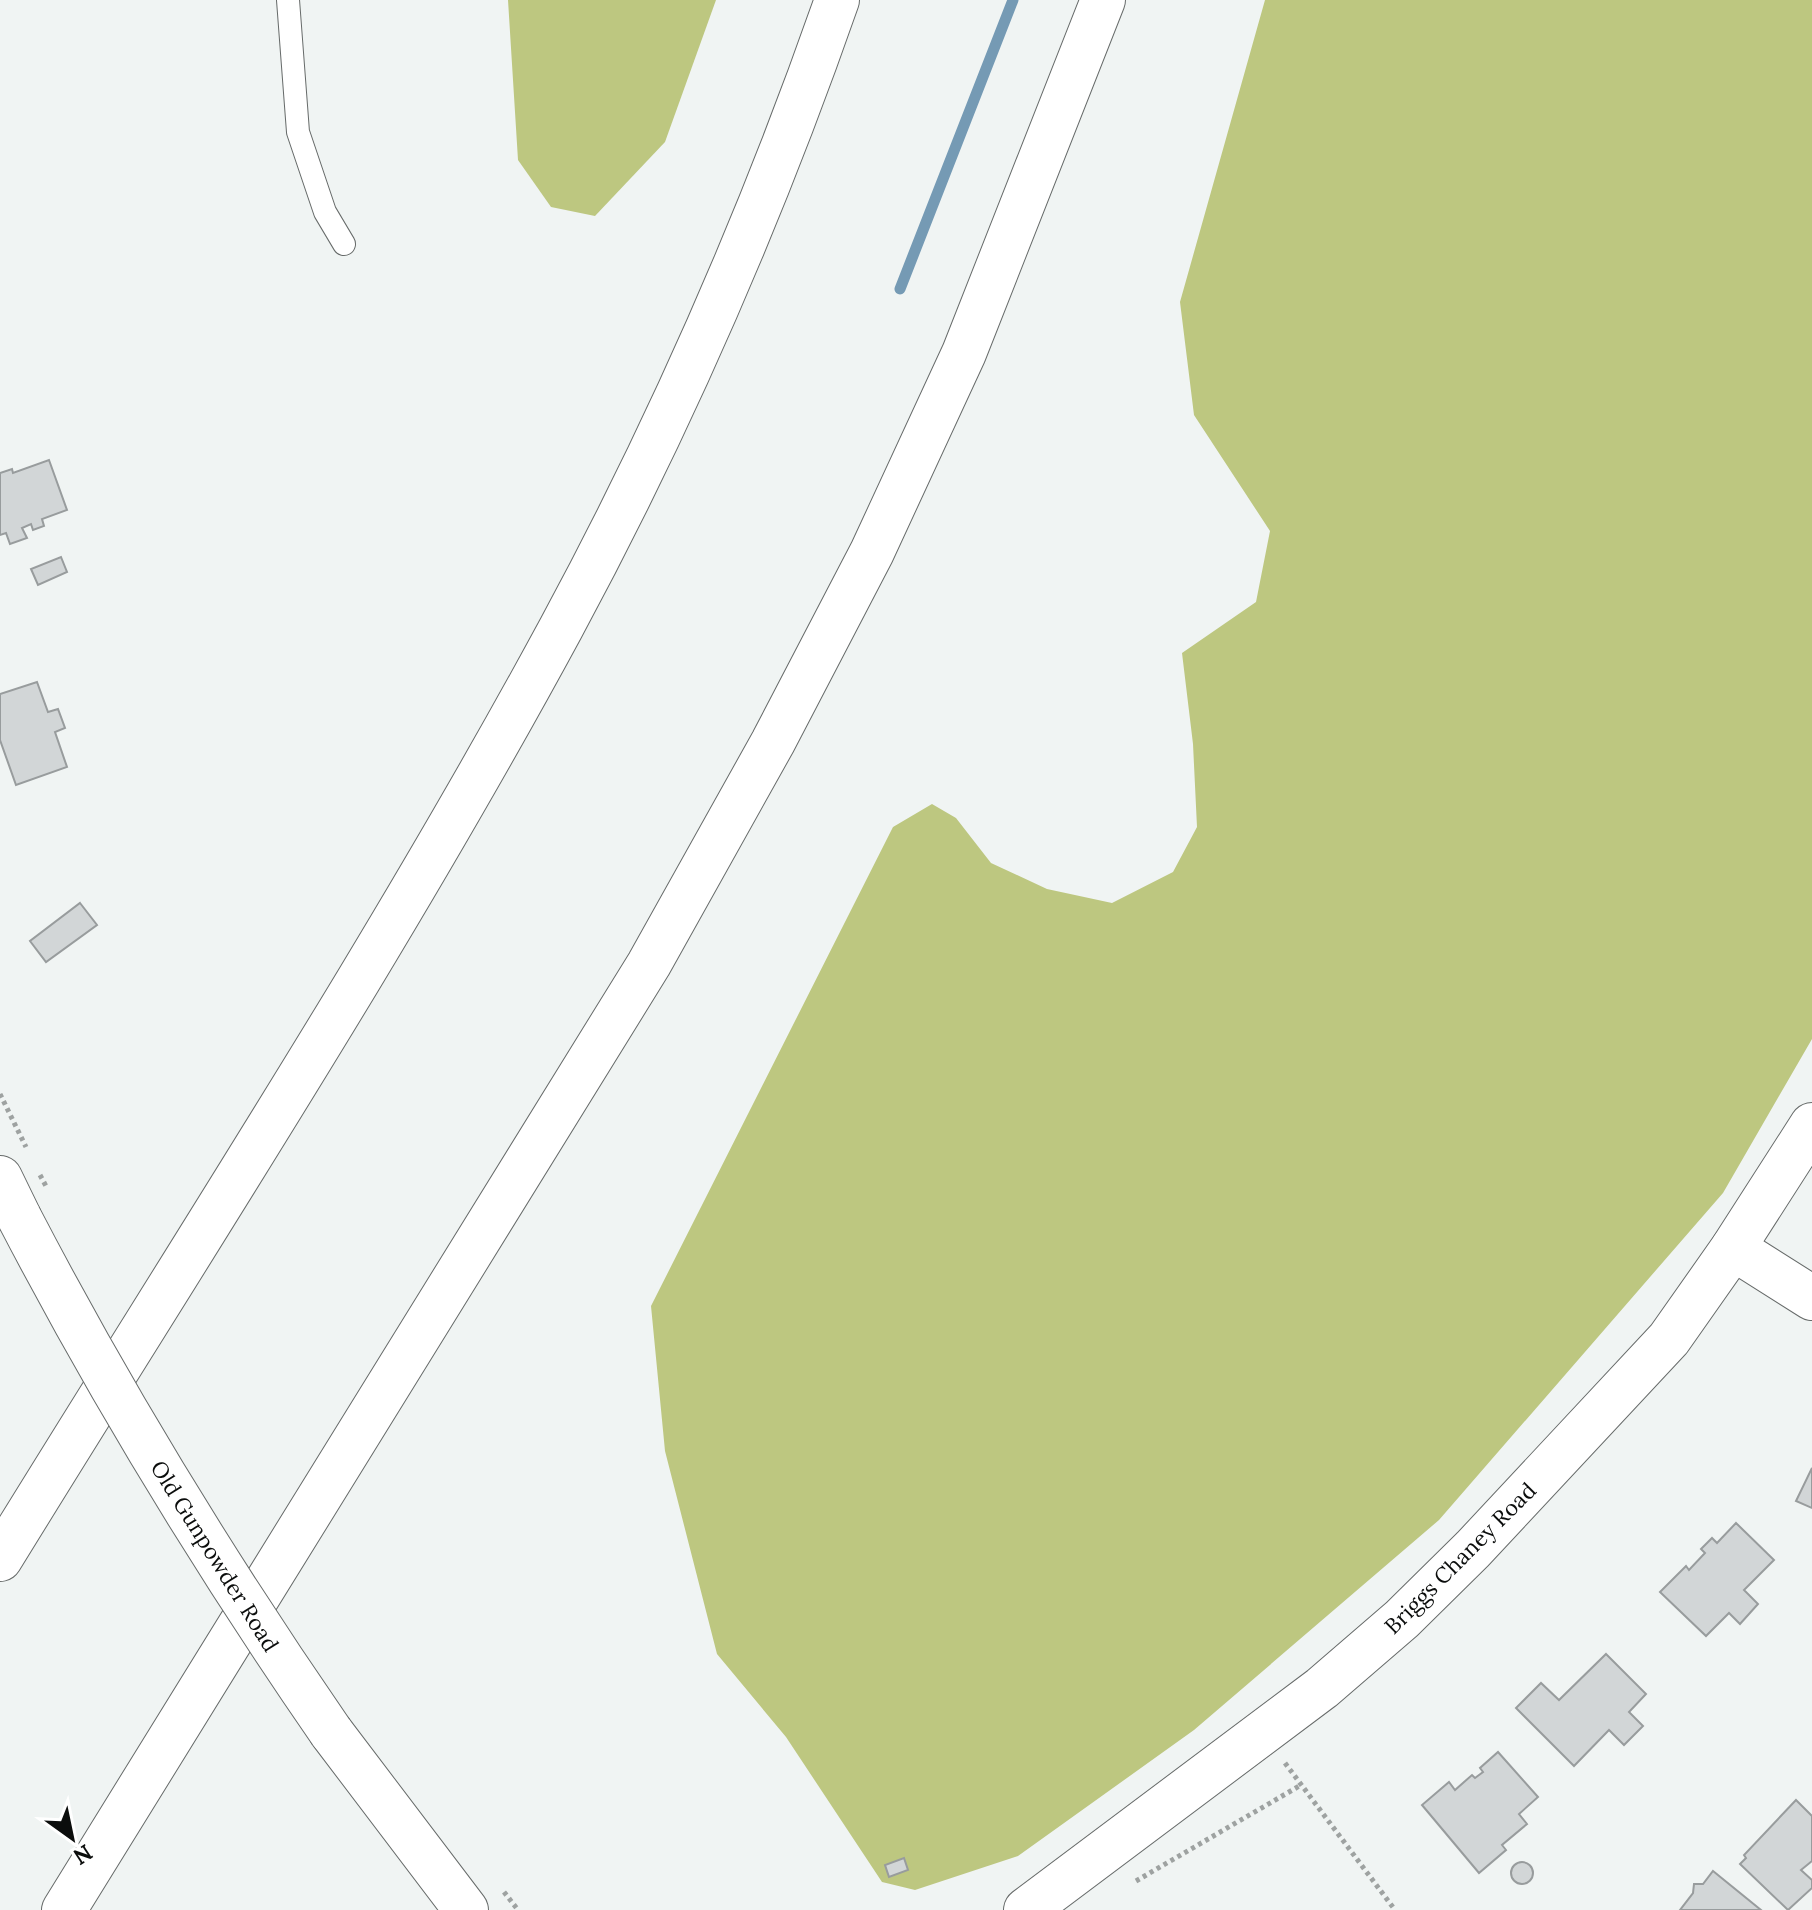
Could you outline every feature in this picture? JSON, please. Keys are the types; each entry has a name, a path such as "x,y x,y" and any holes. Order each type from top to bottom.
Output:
{"main road":[{"path":"650,451 731,244 814,0"},
{"path":"0,1559 452,825 563,624 650,451 740,248 837,0"},
{"path":"64,1910 649,964 773,742 872,552 964,353 1103,0"},
{"name":"Briggs Chaney Road","path":"1026,1910 1262,1734 1402,1619 1473,1549 1669,1339 1733,1248 1812,1125"},
{"name":"Old Gunpowder Road","path":"20,1176 19,1217 103,1370 201,1537 331,1732 466,1910"},
{"path":"1733,1248 1812,1298"}],"lane":[{"path":"288,0 298,132 325,212 344,244"}],"path":[{"path":"0,1094 20,1176"},
{"path":"1262,1734 1395,1910"},
{"path":"1126,1887 1301,1785"}],"green space":[{"path":"508,0 716,0 665,142 595,216 551,207 518,160"},
{"path":"1265,0 1812,0 1812,1039 1723,1193 1439,1520 1194,1730 1018,1856 915,1890 882,1882 786,1737 717,1654 665,1451 651,1306 893,827 932,804 956,818 991,863 1047,889 1112,903 1173,872 1197,827 1193,744 1182,653 1256,602 1270,531 1194,415 1180,302"}],"building":[{"path":"49,460 67,510 42,519 44,526 33,530 31,524 22,528 27,538 10,544 6,533 0,535 0,473 12,469 13,473"},
{"path":"61,557 67,572 38,585 31,569"},
{"path":"37,682 48,712 58,709 65,728 55,732 67,767 16,785 0,740 0,694"},
{"path":"80,903 97,925 46,962 30,941"},
{"path":"1812,1468 1812,1508 1796,1501"},
{"path":"1736,1523 1774,1560 1744,1590 1758,1604 1740,1624 1729,1613 1706,1636 1660,1592 1686,1566 1689,1570 1705,1553 1701,1549 1712,1538 1717,1543"},
{"path":"1606,1654 1646,1694 1629,1712 1643,1726 1624,1745 1609,1730 1574,1766 1516,1708 1541,1683 1559,1700"},
{"path":"1498,1752 1538,1797 1519,1814 1527,1824 1502,1845 1506,1850 1479,1873 1422,1805 1449,1782 1455,1790 1472,1775 1475,1778 1483,1772 1480,1768"},
{"path":"1796,1800 1812,1816 1812,1861 1801,1870 1812,1880 1812,1888 1788,1910 1740,1864 1746,1858 1744,1855"},
{"path":"904,1858 908,1870 889,1877 885,1865"},
{"path":"1522,1862 1530,1865 1533,1873 1530,1881 1522,1884 1514,1881 1511,1873 1514,1865"},
{"path":"1713,1871 1761,1910 1680,1910 1693,1893 1694,1884 1703,1884"}],"waterway":[{"path":"900,289 1013,0"}]}
